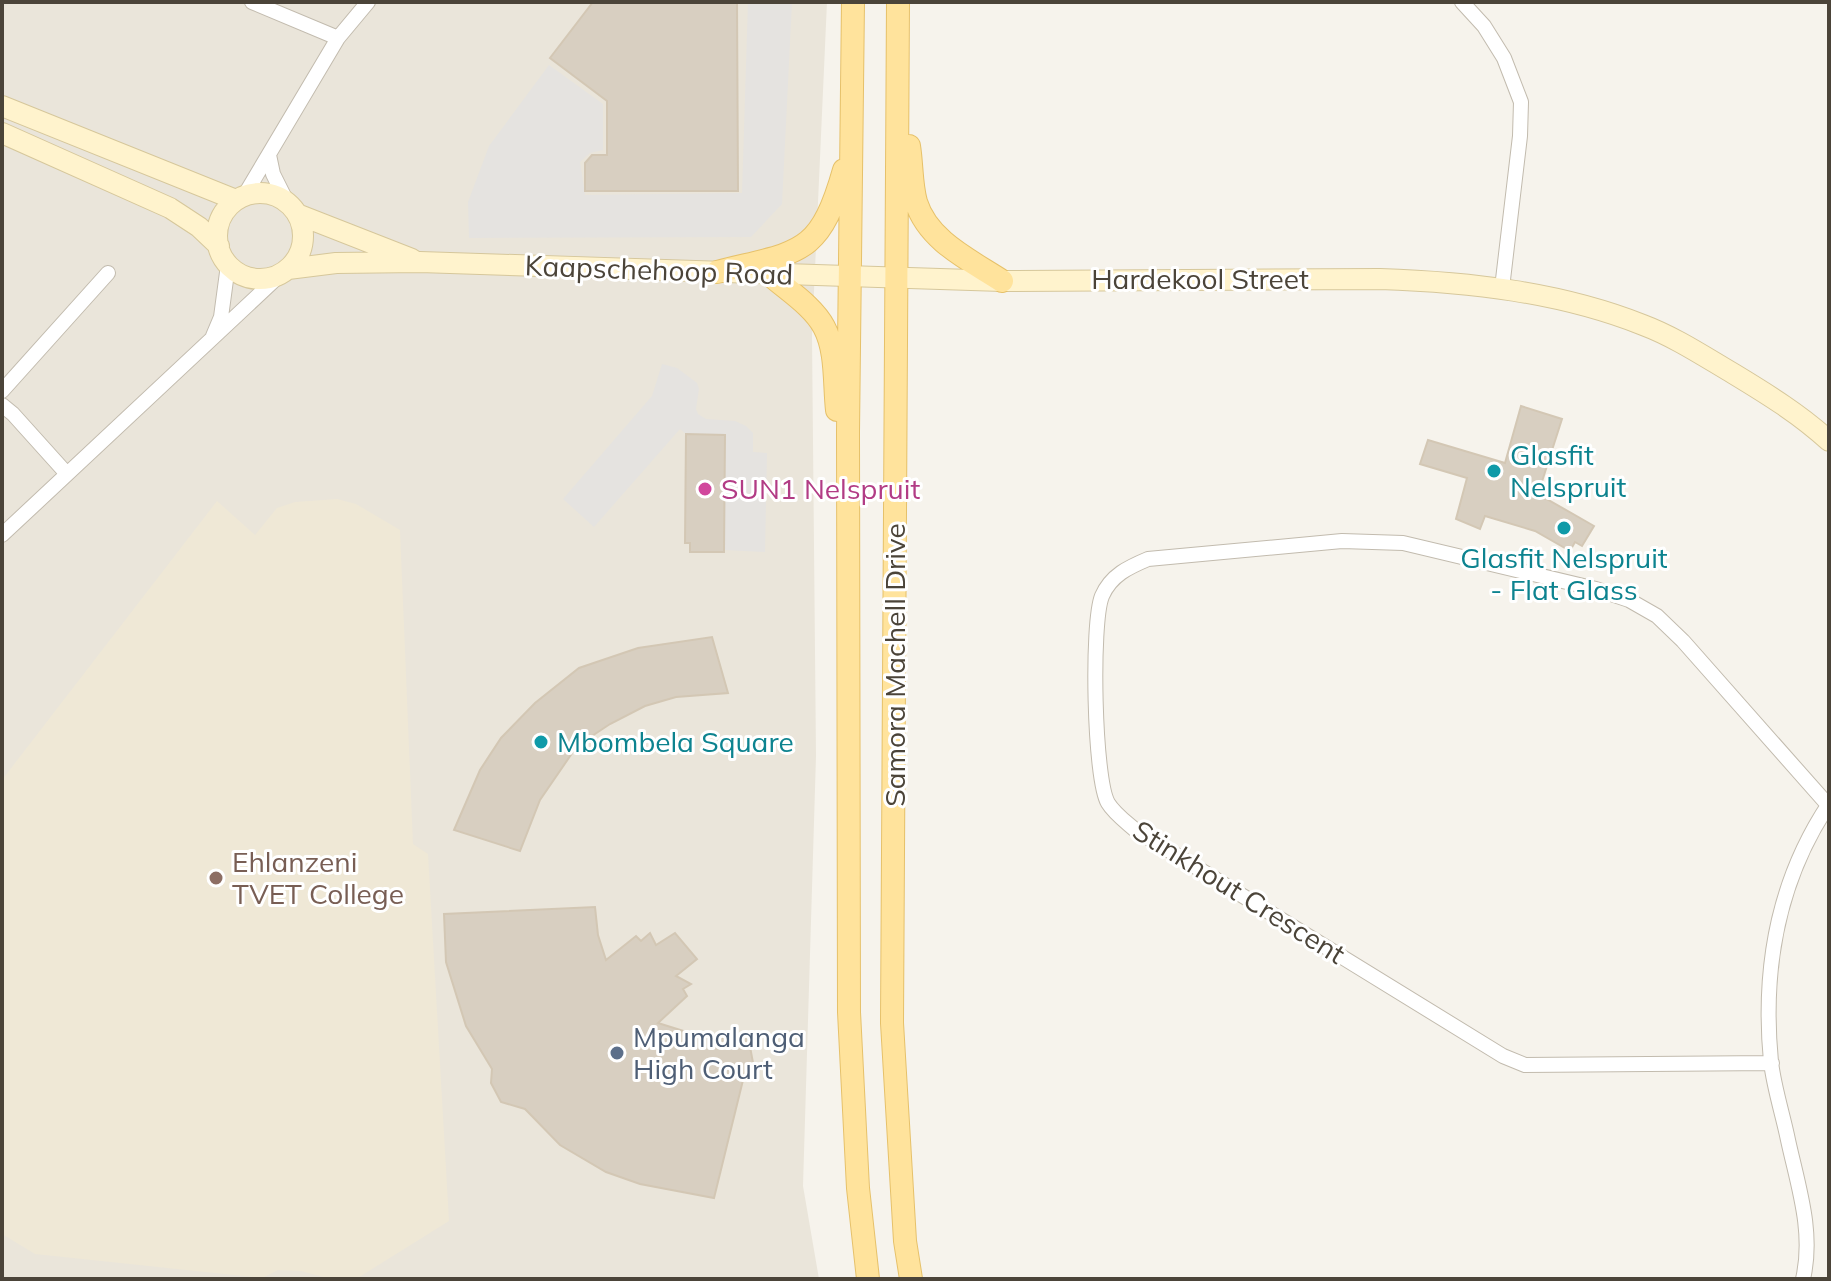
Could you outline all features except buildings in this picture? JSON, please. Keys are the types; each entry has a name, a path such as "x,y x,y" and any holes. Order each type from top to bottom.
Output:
{"main road":[{"name":"Samora Machell Drive","path":"853,2 848,432 849,1012 858,1188 868,1279"},
{"name":"Samora Machell Drive","path":"898,2 892,1023 905,1241 911,1279"},
{"path":"897,45 916,201 925,221 945,244 1002,281"},
{"path":"2,106 240,198"},
{"path":"2,133 170,208 199,227 219,246"},
{"path":"717,272 792,253 808,243 827,220 852,141"},
{"path":"293,209 303,237 301,249 285,271 268,279 253,279 228,265 219,246 217,233 220,221 227,209 240,198 253,194 272,195 293,209 420,262"},
{"name":"Kaapschehoop Road","path":"285,271 336,263 420,262 898,279"},
{"path":"769,274 813,311 829,338 850,558"},
{"name":"Hardekool Street","path":"898,279 1380,279 1502,288 1583,306 1645,325 1765,393 1829,441"}],"street":[{"path":"252,2 338,38"},
{"path":"240,198 338,38 368,2"},
{"path":"1462,2 1484,26 1504,58 1521,102 1520,136 1502,288"},
{"path":"269,155 273,174 293,209"},
{"path":"211,340 221,317 228,265"},
{"path":"2,535 285,271"},
{"path":"2,391 108,273"},
{"path":"2,405 67,474"},
{"name":"Stinkhout Crescent","path":"1772,1063 1525,1065 1503,1056 1134,829 1108,804 1100,779 1096,624 1102,597 1113,578 1126,568 1148,559 1342,541 1403,543 1596,589 1629,600 1657,616 1683,641 1828,804"},
{"path":"1803,1279 1808,1257 1806,1223 1772,1063 1770,978 1782,901 1806,843 1828,804"}],"shaded area":[{"path":"2,2 827,2 812,336 816,756 803,1186 819,1279 2,1279"},
{"path":"748,2 792,2 782,204 751,237 469,238 468,202 489,146 549,65 603,104 603,150 590,153 580,162 585,195 742,193"},
{"path":"662,364 677,368 697,383 698,414 706,419 735,421 746,426 753,433 753,452 767,453 765,552 724,550 725,435 686,434 680,429 594,527 563,499 652,396"},
{"name":"Ehlanzeni TVET College","path":"337,499 356,504 400,530 413,844 428,854 449,1221 356,1279 331,1279 301,1271 278,1270 262,1278 35,1254 2,1234 2,780 217,501 255,535 277,508 295,502"}],"place":[{"name":"Glasfit Nelspruit","path":"1494,471"},
{"name":"SUN1 Nelspruit","path":"705,489"},
{"name":"Glasfit Nelspruit - Flat Glass","path":"1564,528"},
{"name":"Mbombela Square","path":"541,742"},
{"name":"Ehlanzeni TVET College","path":"216,878"},
{"name":"Mpumalanga High Court","path":"617,1053"}]}
